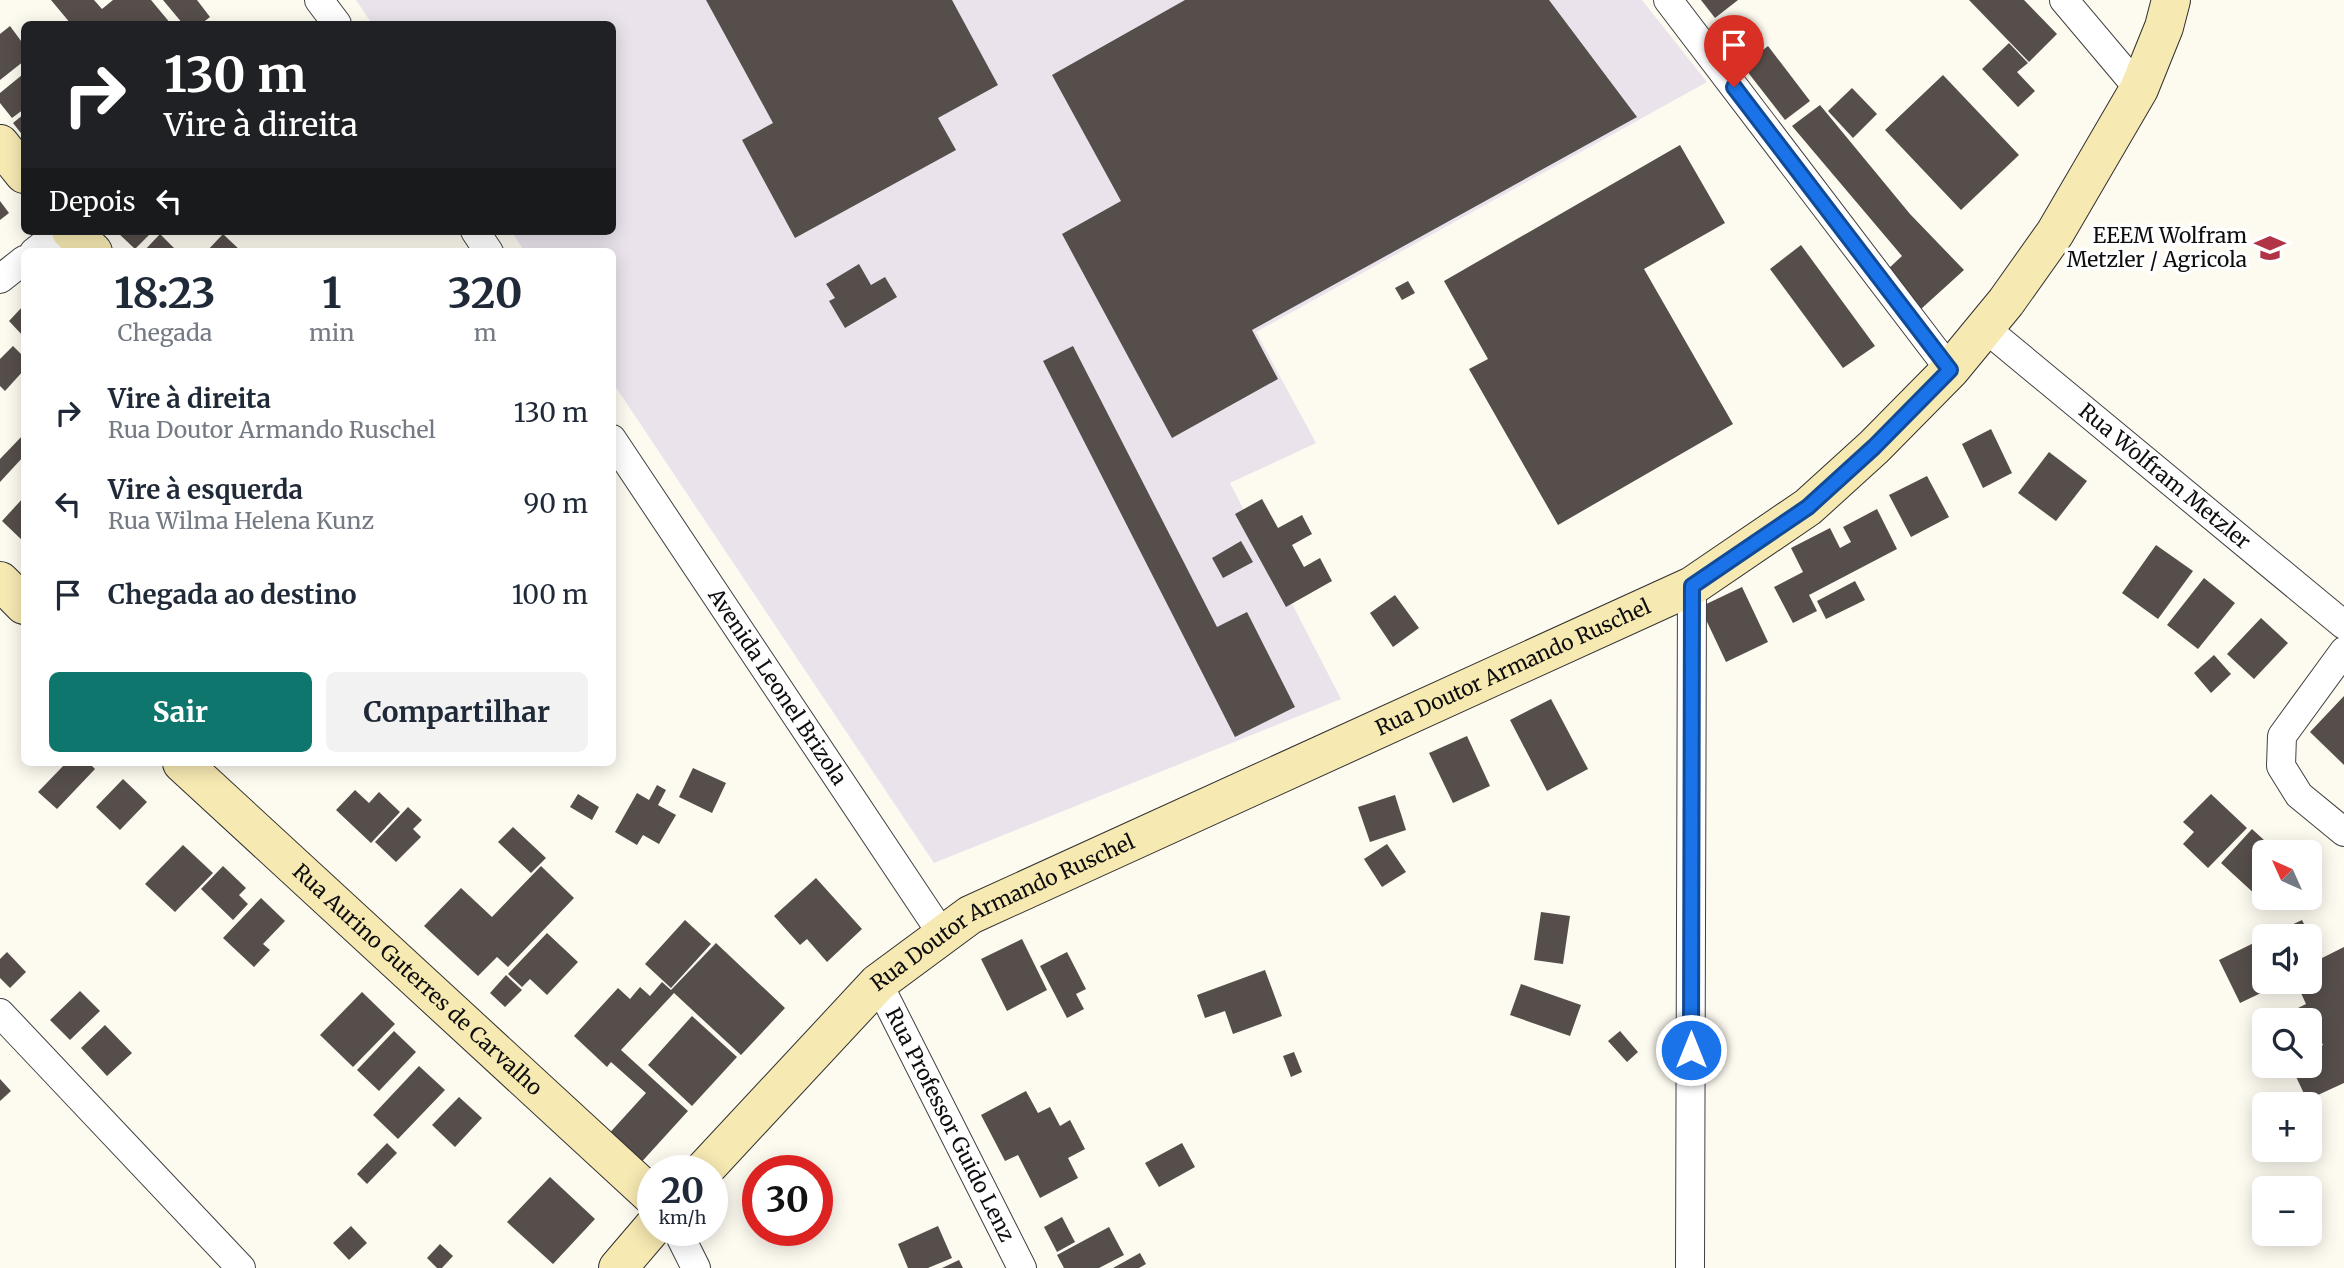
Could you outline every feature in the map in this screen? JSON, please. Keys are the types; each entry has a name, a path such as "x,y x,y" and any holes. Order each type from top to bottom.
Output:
{"main road":[{"name":"Rua Doutor Armando Ruschel","path":"718,1155 878,983 970,915 1692,586 1808,507 1874,447 1950,370 1985,328 2055,233 2139,89 2164,27 2171,0"},
{"path":"0,144 21,170"},
{"path":"75,235 89,248"},
{"path":"0,581 21,603"},
{"name":"Rua Aurino Guterres de Carvalho","path":"201,770 637,1182"},
{"path":"618,1268 637,1246"}],"street":[{"path":"319,0 335,21"},
{"path":"1668,0 1950,370"},
{"path":"2064,0 2139,89"},
{"path":"39,248 56,235"},
{"path":"0,279 21,262"},
{"name":"Rua Wolfram Metzler","path":"1985,328 2344,625"},
{"name":"Avenida Leonel Brizola","path":"616,445 942,934"},
{"path":"1690,1268 1692,586"},
{"path":"2344,651 2282,736 2281,766 2299,795 2344,832"},
{"name":"Rua Professor Guido Lenz","path":"878,983 1022,1268"},
{"path":"0,1013 241,1268"},
{"path":"685,1246 696,1268"}],"shaded area":[{"path":"356,0 1642,0 1707,82 1256,332 1316,443 1230,483 1341,699 934,863 616,387 616,248 522,248 514,235 616,235 616,21 370,21"}],"building":[{"path":"51,0 94,0 102,9 113,0 151,0 168,21 68,21"},
{"path":"163,0 197,0 210,17 205,21 180,21"},
{"path":"706,0 952,0 998,85 938,118 956,150 795,238 742,140 773,123"},
{"path":"1185,0 1549,0 1637,117 1252,330 1278,379 1172,438 1062,234 1121,201 1052,75"},
{"path":"1701,0 1738,0 1715,18"},
{"path":"1969,0 2024,0 2057,34 2029,62"},
{"path":"10,26 21,41 21,63 0,80 0,34"},
{"path":"2009,43 2028,63 2017,72 2035,91 2018,107 1982,69"},
{"path":"1768,46 1810,101 1785,120 1743,66"},
{"path":"1943,75 2019,155 1961,210 1885,130"},
{"path":"21,76 21,111 12,118 0,103 0,93"},
{"path":"1852,88 1877,114 1853,138 1828,111"},
{"path":"1820,105 1910,214 1964,270 1921,309 1887,270 1902,256 1792,126"},
{"path":"21,116 21,133 13,123"},
{"path":"1680,145 1725,223 1644,269 1733,424 1558,525 1469,369 1488,359 1444,281"},
{"path":"0,201 9,213 0,220"},
{"path":"120,235 149,235 136,248"},
{"path":"161,235 174,248 147,248"},
{"path":"224,235 238,248 210,248"},
{"path":"1801,245 1875,346 1843,368 1770,269"},
{"path":"859,264 871,285 885,277 897,297 845,328 829,301 835,298 826,284"},
{"path":"1408,281 1415,293 1402,300 1395,288"},
{"path":"21,308 21,334 9,321"},
{"path":"13,346 21,354 21,373 5,391 0,386 0,359"},
{"path":"1073,346 1217,627 1247,612 1295,707 1235,737 1043,361"},
{"path":"1991,429 2012,473 1983,488 1962,444"},
{"path":"21,437 21,459 0,482 0,459"},
{"path":"2049,452 2087,481 2056,521 2018,493"},
{"path":"1927,476 1949,517 1911,537 1889,495"},
{"path":"1262,499 1278,528 1302,515 1312,534 1292,545 1304,567 1320,558 1332,581 1286,607 1235,514"},
{"path":"21,500 21,539 2,521"},
{"path":"1877,509 1897,549 1809,595 1817,611 1793,623 1774,587 1803,572 1791,548 1830,528 1840,548 1851,542 1843,527"},
{"path":"1241,541 1253,562 1223,578 1212,558"},
{"path":"2156,545 2193,571 2158,619 2122,593"},
{"path":"2204,578 2235,603 2198,649 2167,625"},
{"path":"1855,581 1865,600 1826,619 1817,601"},
{"path":"1742,587 1768,642 1726,662 1700,607"},
{"path":"1395,595 1419,628 1393,647 1370,613"},
{"path":"2261,618 2288,643 2254,679 2227,654"},
{"path":"2214,655 2231,674 2211,693 2194,673"},
{"path":"2344,696 2344,765 2310,732"},
{"path":"1551,699 1588,769 1547,791 1510,720"},
{"path":"1467,736 1490,786 1453,803 1429,753"},
{"path":"63,766 92,766 95,769 57,809 38,792"},
{"path":"693,768 726,783 712,813 679,797"},
{"path":"123,779 147,802 120,830 96,807"},
{"path":"657,785 666,790 658,805 676,815 659,844 643,835 637,845 615,832 637,793 649,800"},
{"path":"355,790 369,803 379,792 400,812 371,843 336,810"},
{"path":"578,794 599,807 592,820 570,807"},
{"path":"2211,794 2247,828 2208,868 2183,844 2194,832 2183,822"},
{"path":"1395,795 1406,830 1370,842 1358,807"},
{"path":"408,807 422,820 413,829 421,837 396,862 375,842"},
{"path":"513,827 546,858 531,873 498,842"},
{"path":"2252,829 2264,840 2252,840 2252,891 2221,863"},
{"path":"1387,844 1406,872 1382,887 1364,859"},
{"path":"183,845 213,873 175,912 145,884"},
{"path":"223,866 246,888 239,895 248,904 233,920 201,889"},
{"path":"541,866 574,898 508,967 497,957 478,976 424,926 461,888 492,917"},
{"path":"816,878 862,929 827,962 807,939 800,945 774,916"},
{"path":"261,898 285,921 263,944 270,950 254,967 223,938"},
{"path":"1541,912 1570,916 1563,964 1534,960"},
{"path":"685,920 711,944 671,988 645,964"},
{"path":"547,933 578,962 547,995 530,979 522,987 508,974"},
{"path":"1022,939 1047,990 1007,1011 981,959"},
{"path":"716,943 785,1008 741,1055 674,993 621,1050 688,1111 648,1155 637,1155 637,1167 605,1138 646,1093 611,1062 607,1067 574,1036 618,988 630,999 640,987 650,996 662,982 671,990"},
{"path":"2252,944 2252,994 2259,994 2240,1003 2219,960"},
{"path":"2344,947 2344,1083 2322,1093 2303,1092 2297,1078 2322,1078 2322,1008 2298,1008 2306,1004 2301,994 2322,994 2322,958"},
{"path":"7,952 26,972 10,988 0,978 0,959"},
{"path":"1067,952 1086,989 1076,994 1084,1009 1067,1018 1040,966"},
{"path":"1265,970 1282,1016 1233,1034 1225,1011 1205,1018 1197,995"},
{"path":"506,975 522,990 505,1007 490,993"},
{"path":"1521,984 1581,1005 1570,1036 1510,1015"},
{"path":"80,991 100,1011 70,1040 50,1020"},
{"path":"362,992 395,1024 353,1067 320,1035"},
{"path":"692,1016 737,1057 692,1106 648,1065"},
{"path":"105,1025 132,1053 107,1076 81,1048"},
{"path":"394,1031 416,1052 379,1091 357,1070"},
{"path":"1620,1031 1638,1052 1627,1062 1608,1041"},
{"path":"1294,1052 1302,1072 1291,1077 1283,1056"},
{"path":"419,1066 445,1090 398,1139 373,1115"},
{"path":"0,1079 11,1091 0,1101"},
{"path":"1026,1091 1038,1113 1050,1107 1060,1126 1070,1120 1085,1149 1068,1158 1078,1178 1040,1198 1018,1155 1005,1161 981,1115"},
{"path":"459,1097 482,1118 455,1147 432,1125"},
{"path":"387,1143 397,1153 367,1184 357,1174"},
{"path":"1182,1143 1195,1167 1159,1187 1145,1163"},
{"path":"550,1177 595,1219 553,1264 507,1222"},
{"path":"1062,1217 1075,1242 1057,1252 1044,1227"},
{"path":"351,1226 367,1243 349,1260 333,1243"},
{"path":"938,1226 952,1258 928,1268 908,1268 898,1244"},
{"path":"1109,1227 1124,1255 1099,1268 1064,1268 1057,1255"},
{"path":"440,1244 453,1256 442,1268 437,1268 427,1258"},
{"path":"1140,1253 1146,1264 1139,1268 1113,1268"},
{"path":"959,1260 963,1268 942,1268"}],"place":[{"name":"EEEM Wolfram Metzler / Agricola","path":"2270,248"}],"route":[{"path":"1691,1050 1692,586 1808,507 1874,447 1950,370 1734,87"}]}
